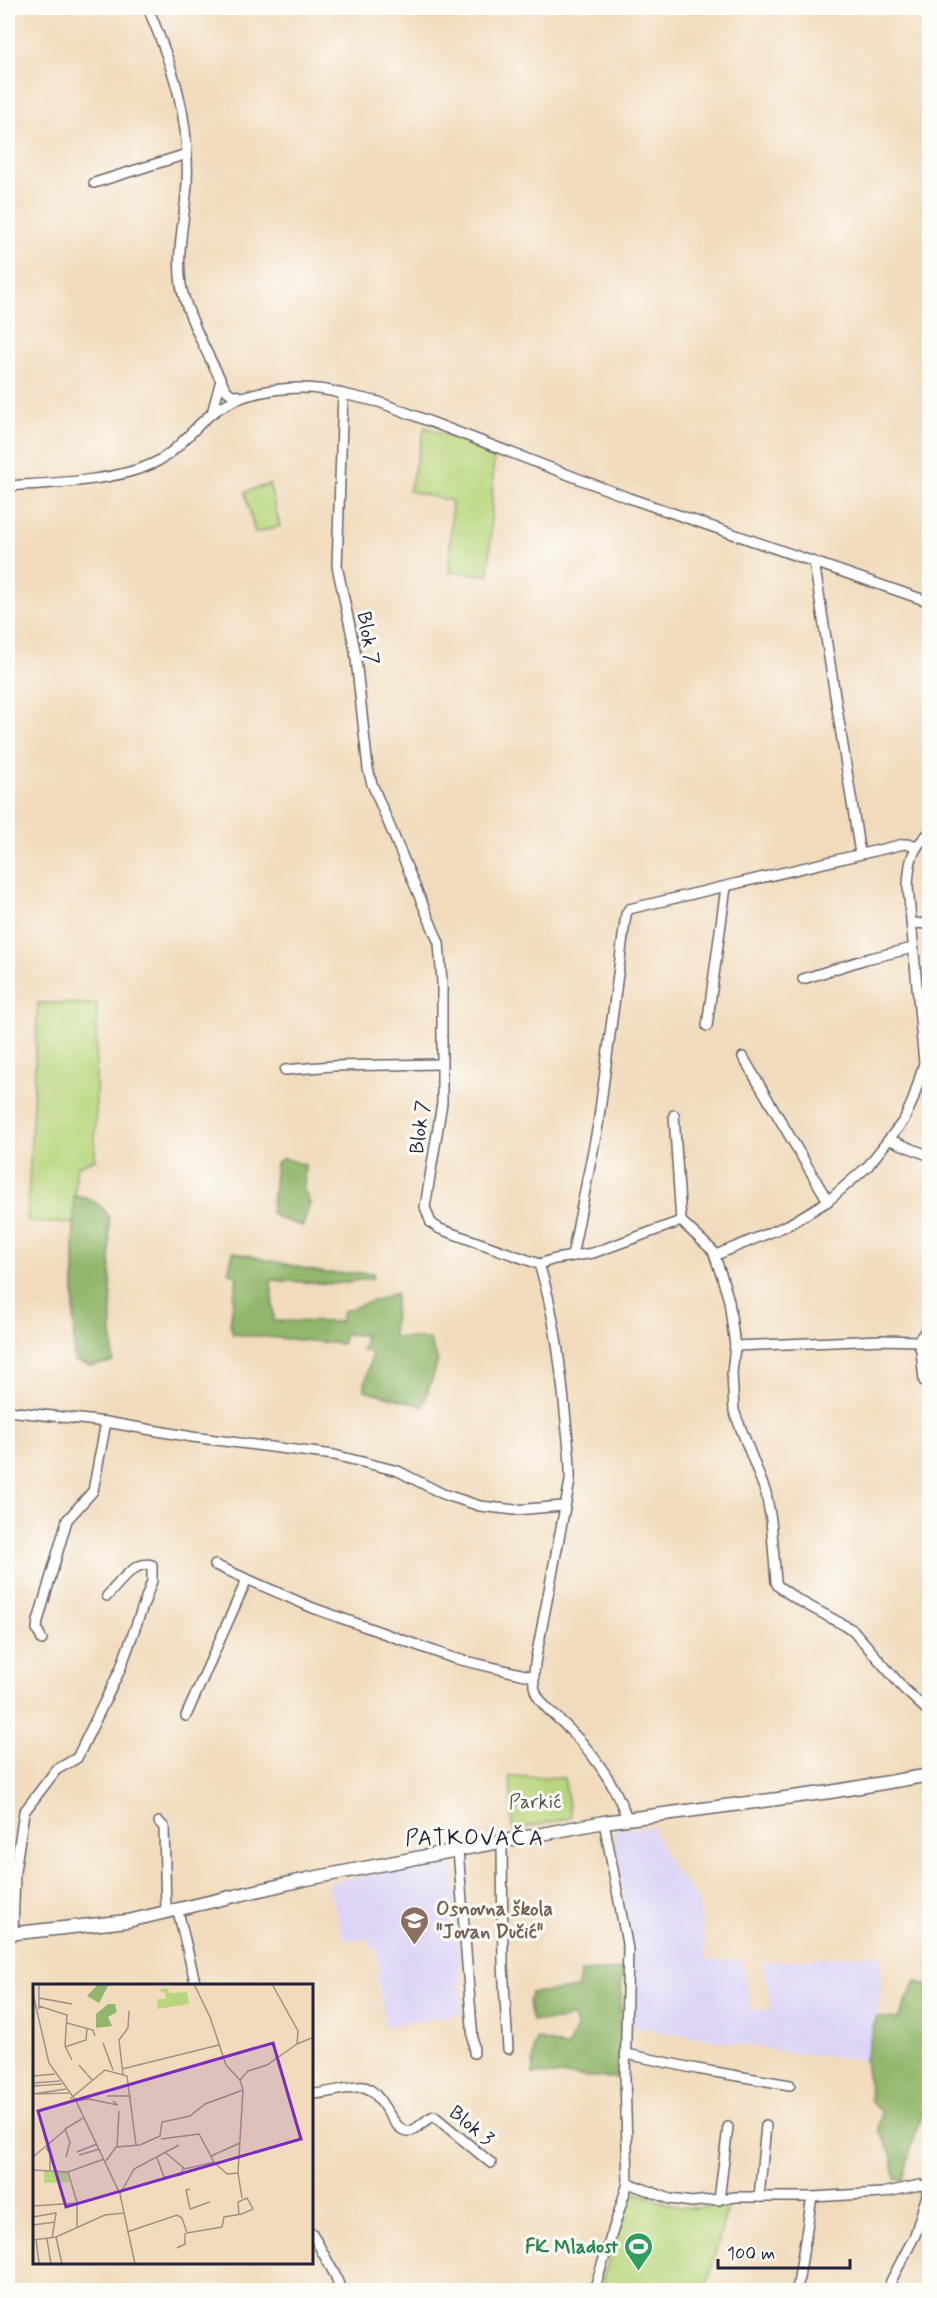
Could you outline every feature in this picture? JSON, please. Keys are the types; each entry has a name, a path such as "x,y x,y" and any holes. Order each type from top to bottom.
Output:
{"main road":[{"path":"10,1933 128,1921 307,1879 604,1822 830,1792 930,1774"}],"street":[{"path":"148,8 175,77 184,113 187,185 180,259 181,284 186,304 221,380 231,394 242,397"},
{"path":"94,183 187,154"},
{"path":"212,413 221,380"},
{"path":"8,486 78,480 132,471 164,458 212,413 242,397 282,389 312,387 379,402 629,498 930,602"},
{"name":"Blok 7","path":"343,394 337,566 355,650 368,769 372,784 439,943 442,982 442,1103 425,1208 431,1223 440,1229 539,1264"},
{"path":"814,562 860,854"},
{"path":"716,1255 788,1225 828,1201 868,1166 904,1120 924,1064 924,1004 913,948 908,887 909,870 915,845 930,832"},
{"path":"572,1257 598,1125 626,914 629,909 904,844 915,845"},
{"path":"707,1026 726,887"},
{"path":"911,923 930,924"},
{"path":"803,979 866,959 913,948"},
{"path":"743,1057 828,1201"},
{"path":"285,1070 332,1066 441,1064"},
{"path":"674,1115 681,1221 693,1230 716,1255 729,1301 735,1346 732,1372 734,1411 766,1493 771,1520 776,1582 778,1586 798,1600 853,1630 904,1689 930,1713"},
{"path":"890,1140 930,1156"},
{"path":"627,1818 620,1798 608,1778 571,1730 537,1695 534,1688 563,1506 570,1481 571,1463 561,1371 544,1279 539,1264 593,1253 681,1221"},
{"path":"735,1346 882,1340 917,1341 928,1327 930,1315"},
{"path":"917,1341 921,1350 924,1381"},
{"path":"8,1410 334,1455 398,1471 443,1494 480,1506 515,1510 563,1506"},
{"path":"42,1640 37,1629 38,1621 67,1520 93,1491 106,1422"},
{"path":"10,1933 15,1871 24,1812 56,1770 77,1758 120,1670 152,1581 152,1565 146,1563 137,1566 107,1596"},
{"path":"215,1565 313,1608 453,1658 534,1677"},
{"path":"186,1716 247,1579"},
{"path":"159,1822 164,1827 172,1912 195,1984"},
{"path":"594,2290 628,2183 625,2088 628,1949 604,1822"},
{"path":"502,1842 503,1965 508,2049"},
{"path":"458,1850 474,2053"},
{"path":"627,2054 790,2085"},
{"name":"Blok 3","path":"314,2094 331,2093 363,2086 373,2091 398,2126 407,2131 413,2130 434,2116 491,2163"},
{"path":"759,2197 766,2126"},
{"path":"719,2200 728,2127"},
{"path":"628,2183 670,2199 692,2202 759,2197 882,2193 921,2185 929,2188 915,2235 891,2281 889,2290"},
{"path":"797,2290 812,2197"},
{"path":"314,2237 341,2290"}],"shaded area":[{"path":"652,1827 671,1866 698,1899 707,1960 742,1960 751,2010 771,2010 762,1962 881,1954 880,2000 865,2060 793,2053 632,2027 631,1941 613,1830"},
{"name":"Osnovna škola \"Jovan Dučić\"","path":"453,1860 463,2013 386,2027 376,1971 381,1971 376,1949 372,1949 369,1938 349,1941 343,1936 327,1883"}],"green space":[{"path":"425,427 494,453 489,575 449,572 452,501 409,491"},
{"path":"269,484 280,526 255,533 245,492"},
{"path":"38,1003 97,1004 95,1159 76,1167 74,1223 27,1222"},
{"path":"283,1158 305,1165 304,1190 310,1203 303,1226 283,1220 271,1213 276,1163"},
{"path":"74,1196 94,1202 109,1217 113,1362 91,1366 74,1361"},
{"path":"233,1252 324,1273 373,1273 373,1278 333,1284 271,1280 274,1321 340,1322 343,1311 396,1293 393,1337 429,1339 438,1361 423,1406 364,1390 372,1353 362,1350 365,1335 345,1334 342,1344 233,1334 230,1324 237,1276 228,1272"},
{"name":"Parkić","path":"510,1776 564,1778 571,1818 513,1830"},
{"path":"622,1970 618,2078 533,2074 534,2047 537,2039 568,2048 577,2024 572,2016 562,2020 532,2021 529,2001 531,1993 577,1989 581,1972"},
{"path":"916,1981 929,1986 929,2098 914,2136 903,2180 895,2179 891,2153 879,2130 881,2111 871,2102 865,2060 876,2017 898,2019"},
{"path":"630,2191 679,2207 728,2205 706,2290 599,2290"}],"place":[{"name":"Osnovna škola \"Jovan Dučić\"","path":"415,1946"},
{"name":"FK Mladost","path":"639,2272"}],"district":[{"name":"PATKOVAČA","path":"475,1837"}]}
